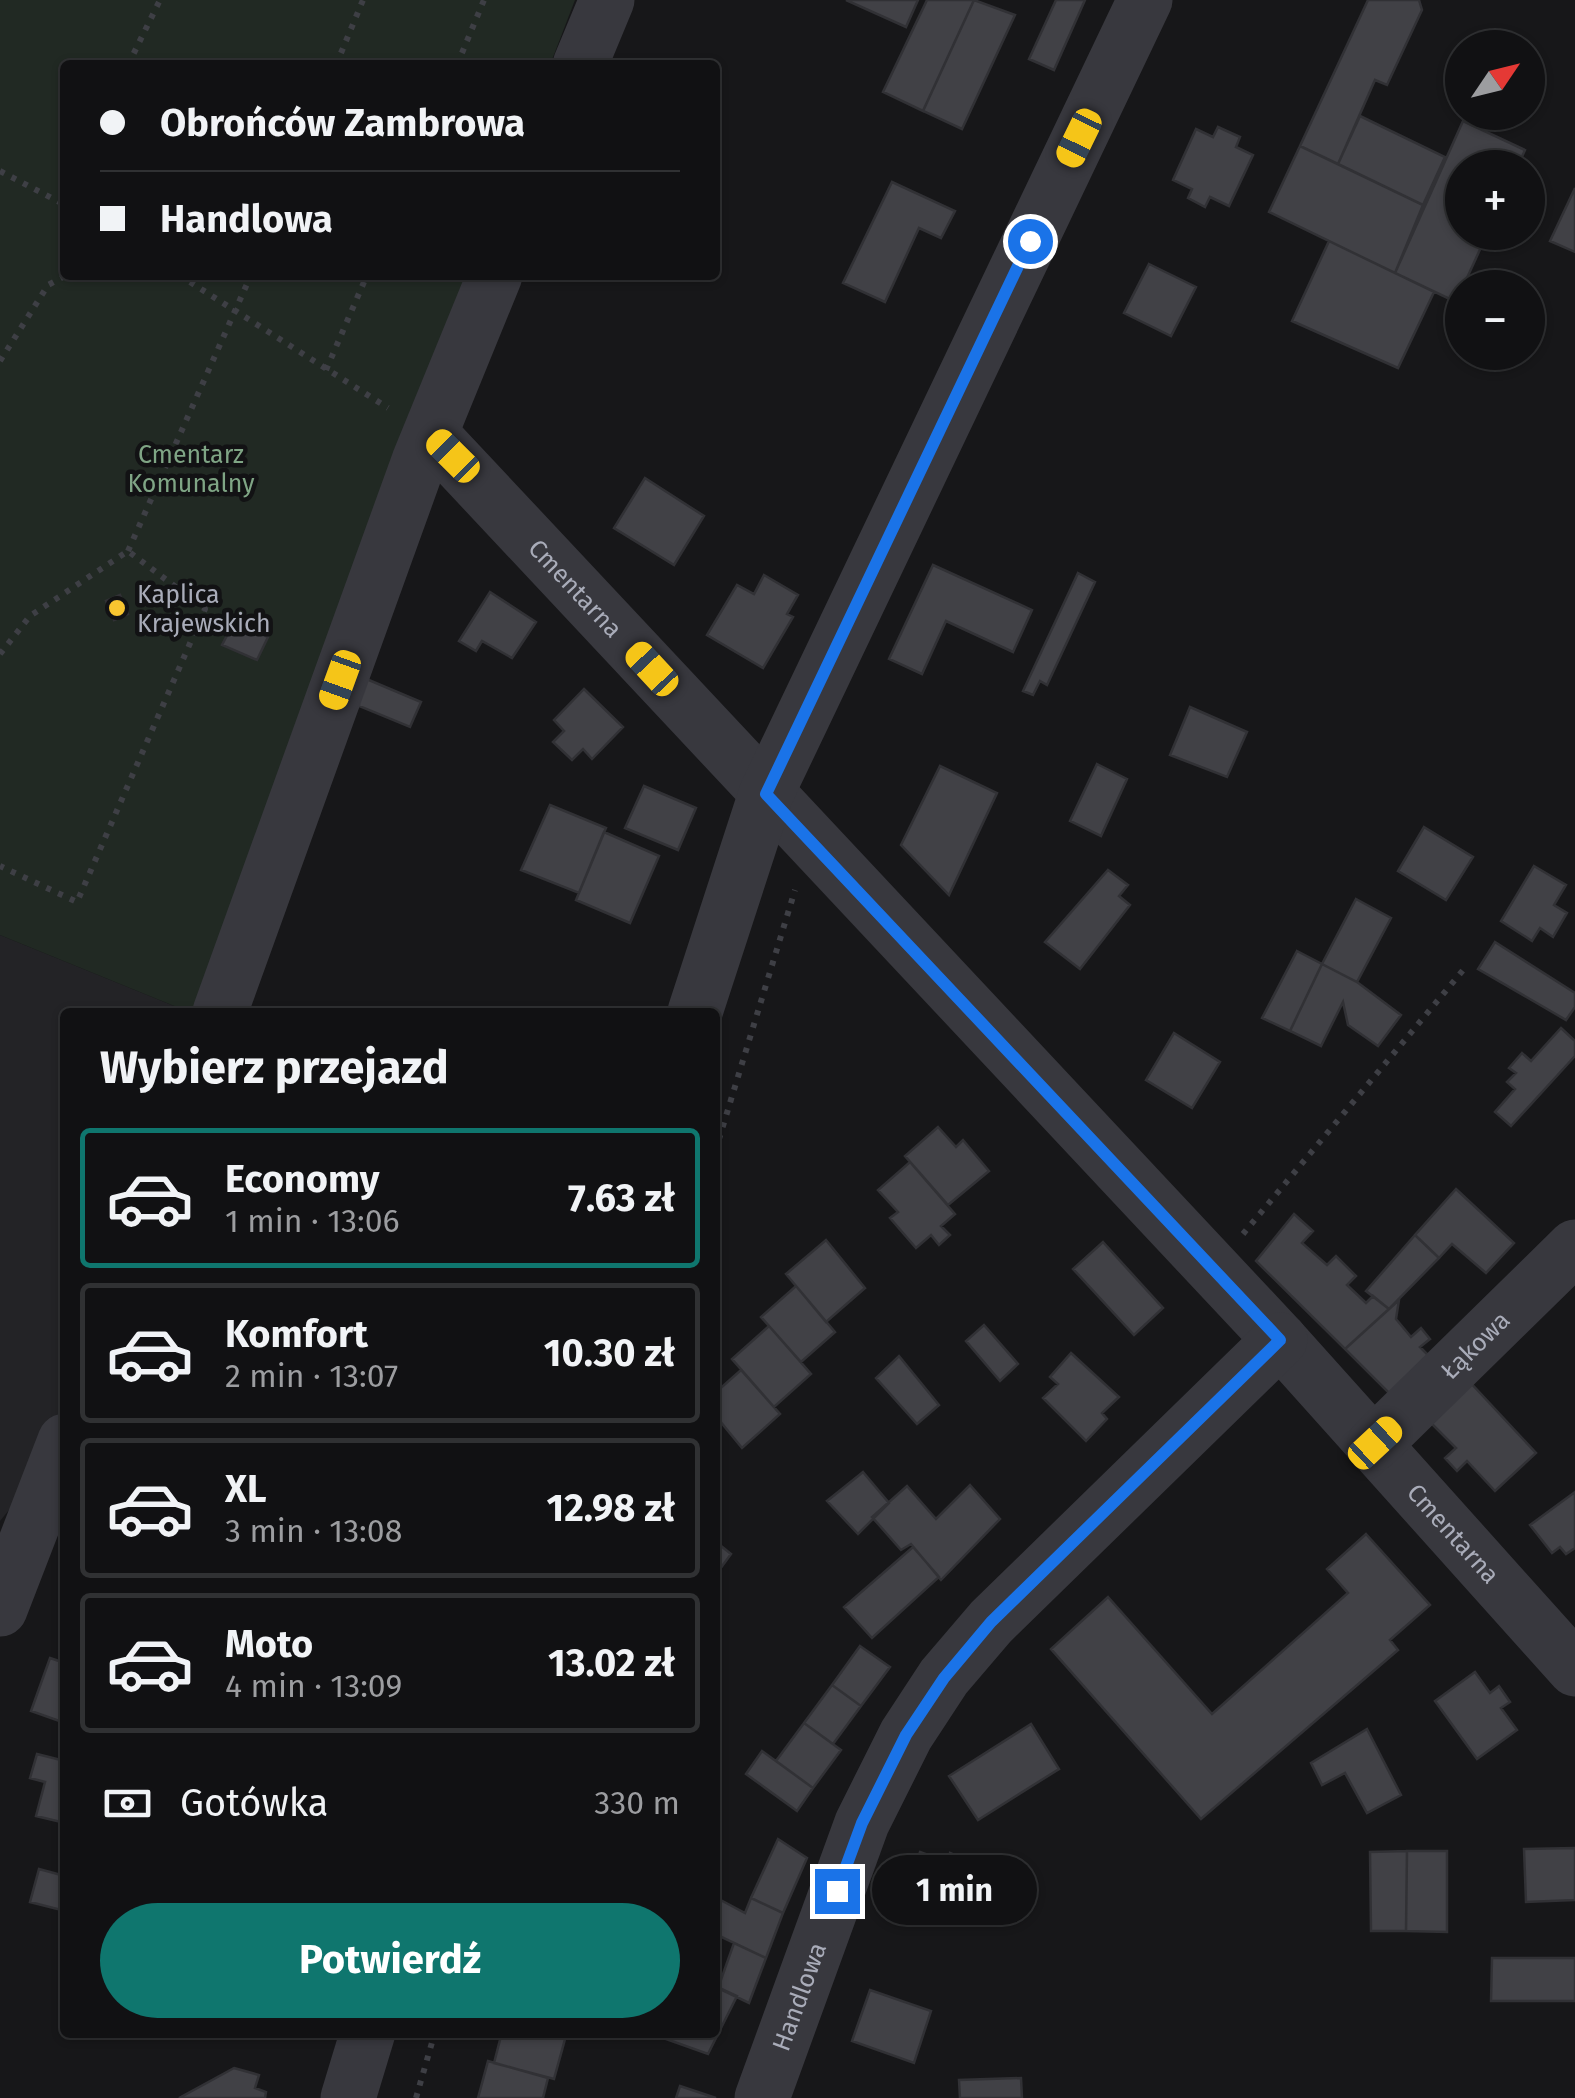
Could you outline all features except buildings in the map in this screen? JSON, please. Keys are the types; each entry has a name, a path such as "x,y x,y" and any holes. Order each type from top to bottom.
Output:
{"street":[{"path":"582,60 607,0"},
{"path":"696,1008 766,794 1144,0"},
{"path":"221,1008 432,435 493,280"},
{"name":"Cmentarna","path":"432,435 1280,1340 1575,1669"},
{"name":"Łąkowa","path":"1375,1443 1575,1247"},
{"name":"Handlowa","path":"762,2098 862,1823 906,1735 944,1678 991,1622 1280,1340"},
{"path":"3,1590 60,1453"},
{"path":"348,2098 366,2038"}],"path":[{"path":"130,60 160,0"},
{"path":"338,60 363,0"},
{"path":"459,60 484,0"},
{"path":"0,171 60,201"},
{"path":"0,360 48,285 60,279"},
{"path":"187,280 432,435"},
{"path":"0,654 30,616 128,551 249,280"},
{"path":"326,370 365,280"},
{"path":"0,866 77,902 205,609 128,551"},
{"path":"720,1136 778,954 808,840"},
{"path":"1215,1272 1464,969"},
{"path":"416,2098 434,2038"}],"shaded area":[{"path":"0,935 179,1008 60,1008 60,1447 0,1521"}],"green space":[{"name":"Cmentarz Komunalny","path":"0,0 575,0 552,60 60,60 60,280 465,280 201,1008 179,1008 0,935"}],"place":[{"name":"Kaplica Krajewskich","path":"117,608"}],"route":[{"path":"837,1891 862,1823 906,1735 944,1678 991,1622 1280,1340 766,794 1030,241"}]}
